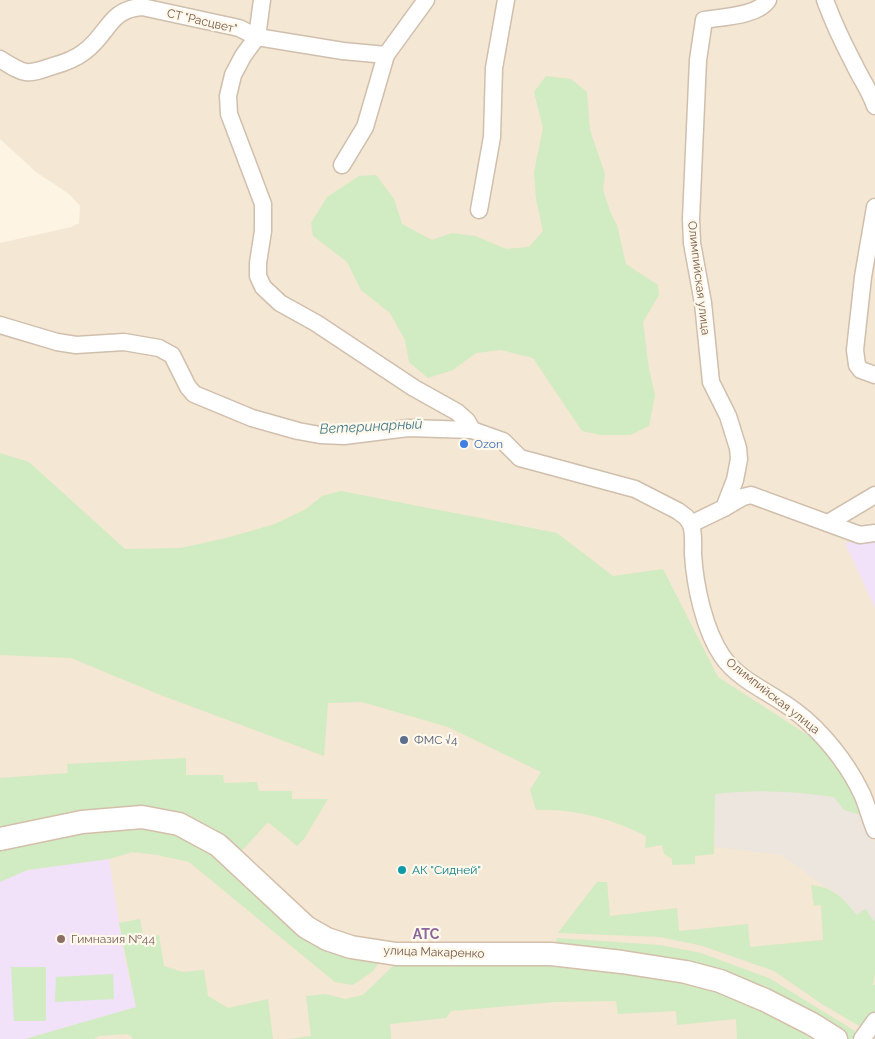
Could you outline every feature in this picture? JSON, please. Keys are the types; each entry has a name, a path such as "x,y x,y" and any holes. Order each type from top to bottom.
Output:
{"street":[{"path":"262,0 257,37 243,56 233,75 228,96 229,114 262,204 264,231 258,263 258,276 264,287 280,303 356,348 414,388 457,412 467,421 472,430"},
{"path":"342,165 365,127 386,55 426,0"},
{"path":"479,210 492,137 494,68 506,0"},
{"name":"Олимпийская улица","path":"724,508 732,490 738,459 734,433 728,416 711,382 703,303 692,244 691,194 698,60 704,20 749,13 766,4 768,0"},
{"path":"825,0 854,66 870,93 875,106"},
{"name":"СТ \"Расцвет\"","path":"0,59 19,71 32,73 71,60 85,52 120,13 130,8 142,7 230,26 257,37"},
{"path":"257,37 343,51 386,55"},
{"path":"875,207 863,277 855,350 857,365 861,370 875,375"},
{"path":"0,325 57,342 76,345 124,342 158,348 172,355 188,388 194,394 252,418 298,431 320,435 344,436 408,428 472,430 503,441 520,458 635,489 678,511 691,524 724,508 742,496 751,495 860,535 875,533"},
{"path":"828,523 875,495"},
{"name":"Олимпийская улица","path":"691,524 694,533 694,555 700,602 714,640 723,657 742,675 796,711 822,735 862,793 875,830"},
{"name":"улица Макаренко","path":"0,839 82,822 142,817 180,824 218,845 306,927 327,939 351,947 396,954 551,954 686,972 720,981 765,1000 812,1024 836,1039"},
{"path":"862,1039 875,1021"}],"shaded area":[{"path":"0,0 875,0 875,1039 0,1039 0,243 71,227 79,223 80,206 69,194 36,172 0,139"},
{"path":"875,538 875,608 845,543"},
{"path":"741,791 797,791 834,797 844,810 868,817 875,844 875,927 870,930 837,893 824,886 782,855 715,847 715,794"},
{"name":"Гимназия №44","path":"109,859 124,954 136,1007 25,1039 0,1039 0,882 27,870"}],"green space":[{"path":"546,76 571,79 587,92 590,130 605,174 603,190 617,225 626,264 658,285 659,295 643,322 649,369 655,395 649,426 630,435 601,435 582,431 533,358 501,350 476,353 453,370 428,378 409,362 405,340 390,313 361,290 347,262 313,236 311,223 327,197 359,176 376,175 394,199 402,224 432,240 452,233 475,236 506,249 529,247 543,231 536,199 534,172 543,128 534,92"},
{"path":"0,453 29,462 125,549 181,548 226,538 275,524 306,509 322,496 341,491 557,533 613,576 663,569 718,677 814,739 836,766 868,817 844,810 834,797 774,791 715,794 714,854 695,856 695,864 672,865 672,859 664,854 662,845 645,848 646,836 620,824 579,813 536,810 530,790 541,772 448,727 362,702 328,703 324,756 158,694 71,658 0,655"},
{"path":"186,758 186,775 223,775 224,783 257,782 259,791 292,791 292,799 328,799 304,839 297,846 268,822 238,855 179,815 0,832 0,778 68,773 67,764"},
{"path":"143,825 178,833 211,853 304,934 381,960 373,971 353,985 335,982 189,862 157,855 133,852 109,859 27,870 0,882 0,847 82,829"},
{"path":"597,882 607,882 610,916 677,908 679,931 748,924 750,947 823,940 821,905 814,906 811,885 832,891 857,915 865,909 875,922 875,973 873,985 875,985 875,1013 863,1028 822,1004 774,971 703,946 660,937 558,933"},
{"path":"140,919 143,937 159,935 164,966 183,972 204,970 208,996 228,1008 268,999 273,1039 134,1039 128,1034 99,1036 94,1039 25,1039 136,1007 119,923"},
{"path":"557,938 660,945 701,953 769,978 858,1033 852,1039 844,1039 781,1000 554,946"},
{"path":"394,965 550,966 684,981 715,990 759,1009 813,1039 737,1039 736,1019 677,1025 676,1011 618,1014 616,1001 556,1002 451,1011 446,1018 390,1024 391,1039 288,1039 311,1036 306,996 325,994 345,999 363,995"},
{"path":"11,967 46,967 46,1021 14,1021"},
{"path":"113,974 114,999 55,1002 56,977"}],"place":[{"name":"Ozon","path":"464,444"},
{"name":"ФМС √4","path":"404,740"},
{"name":"АК \"Сидней\"","path":"402,870"},
{"name":"Гимназия №44","path":"61,939"}],"district":[{"name":"АТС","path":"426,934"}],"water label":[{"name":"Ветеринарный","path":"371,426"}]}
